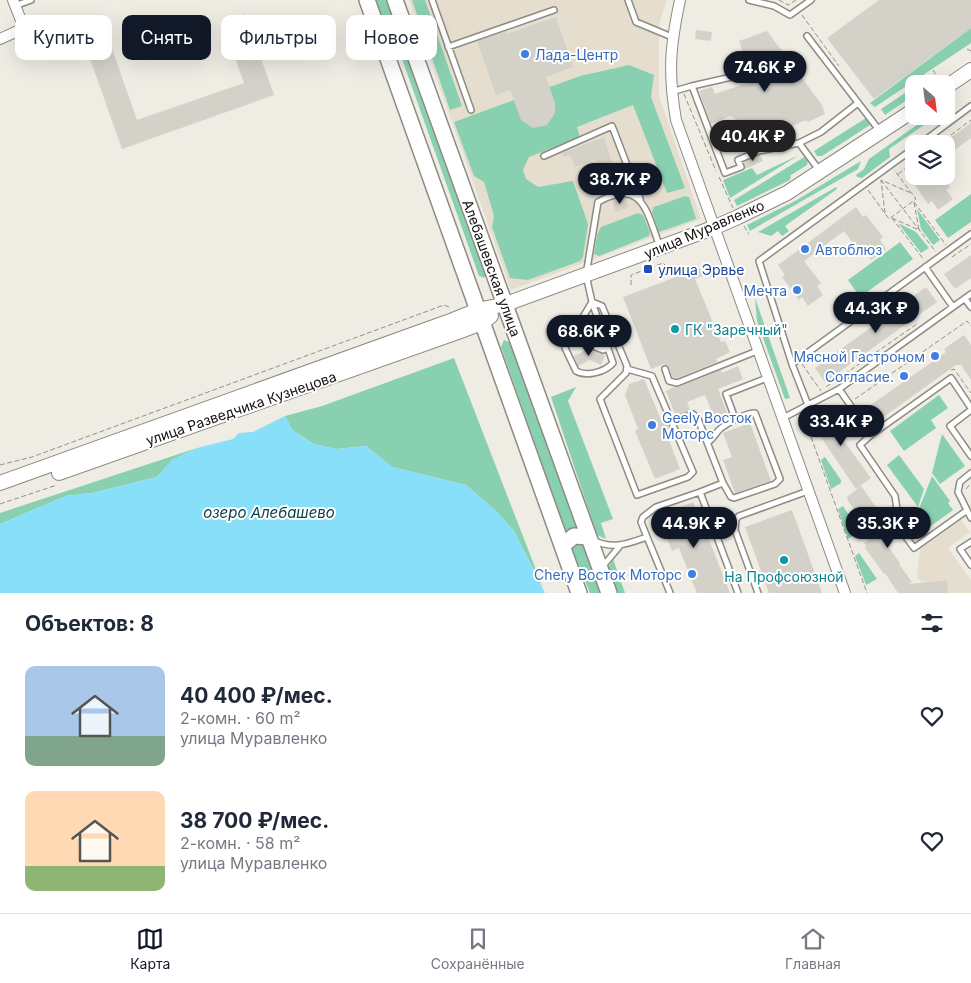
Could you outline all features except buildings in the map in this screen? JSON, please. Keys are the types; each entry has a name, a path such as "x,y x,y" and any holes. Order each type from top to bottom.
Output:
{"main road":[{"name":"Алебашевская улица","path":"367,0 579,593"},
{"name":"Алебашевская улица","path":"396,1 609,593"},
{"path":"955,81 971,70"},
{"name":"улица Муравленко","path":"480,316 506,304 713,228 787,193 905,116"},
{"name":"улица Разведчика Кузнецова","path":"0,483 435,327 480,316"},
{"name":"улица Разведчика Кузнецова","path":"0,492 22,486 480,316"},
{"path":"562,546 574,536 589,536"}],"street":[{"path":"680,0 672,37 670,68 671,92 676,120 845,593"},
{"path":"0,39 24,28 14,3"}],"lane":[{"path":"14,3 31,0"},
{"path":"432,0 471,110"},
{"path":"628,0 636,22 672,37"},
{"path":"749,0 774,6 790,15 812,0"},
{"path":"448,48 554,10"},
{"path":"808,36 881,133"},
{"path":"671,92 745,74"},
{"path":"692,86 725,173 741,167 738,160 759,151 799,142 821,132 858,103"},
{"path":"932,135 971,106"},
{"path":"544,156 612,126 660,248"},
{"path":"799,142 820,172"},
{"path":"808,405 792,364 759,261 905,154"},
{"path":"592,302 565,348 576,371 591,374 611,366 613,363 592,302 586,275 598,202 618,193 630,193 640,200"},
{"path":"792,364 971,234"},
{"path":"926,266 954,307"},
{"path":"782,418 838,389 971,294"},
{"path":"965,299 971,307"},
{"path":"592,302 602,306 627,369"},
{"path":"577,330 582,342 603,350 608,348"},
{"path":"665,369 669,381 677,382 757,351"},
{"path":"627,369 652,376 693,472 688,477 637,495 600,399 627,369"},
{"path":"733,413 726,394 767,378"},
{"path":"966,511 914,548 900,529 895,496 860,445 871,435 951,378 971,409 950,426 971,456"},
{"path":"838,389 871,435"},
{"path":"681,418 693,414 696,416 731,497 734,498 776,484 780,479 755,413 749,414 721,428 714,438 708,442"},
{"path":"971,473 960,482 958,492 971,518"},
{"path":"670,593 642,522 649,512 724,483"},
{"path":"758,593 735,530 736,519 739,516 808,491"},
{"path":"700,492 738,593"},
{"path":"589,536 608,546 619,547 647,537"},
{"path":"971,542 960,549 971,565"},
{"path":"601,571 605,562 619,547"}],"path":[{"path":"779,0 788,5 796,0"},
{"path":"798,10 844,72"},
{"path":"966,49 971,51"},
{"path":"933,70 936,75"},
{"path":"951,135 971,120"},
{"path":"890,165 916,199 914,201 919,230"},
{"path":"897,174 905,168"},
{"path":"881,180 911,194"},
{"path":"881,180 886,214"},
{"path":"881,180 939,257"},
{"path":"864,185 889,219 892,218 919,230"},
{"path":"892,218 914,201"},
{"path":"914,201 949,249"},
{"path":"892,218 926,266"},
{"path":"949,259 971,244"},
{"path":"631,285 631,275 663,263 670,270"},
{"path":"0,465 32,457 444,305 449,307"},
{"path":"801,363 820,391 920,321"},
{"path":"854,400 967,321 971,326"},
{"path":"946,374 954,369 971,393"},
{"path":"806,423 867,593"},
{"path":"965,494 967,486 971,483"}],"shaded area":[{"path":"409,0 667,0 659,25 659,96 701,219 511,290 430,60 437,60 437,15 414,15"},
{"path":"961,520 970,532 948,548 971,580 971,593 948,593 946,580 921,582 917,577 920,549"}],"green space":[{"path":"376,0 388,0 393,15 382,15"},
{"path":"412,0 425,0 430,15 417,15"},
{"path":"971,28 971,43 923,75 908,75"},
{"path":"437,34 462,106 450,110 433,60 437,60"},
{"path":"402,60 409,60 486,274 484,278 479,276"},
{"path":"629,65 654,75 651,97 685,188 667,193 633,105 577,127 580,137 529,157 523,170 526,179 538,187 573,181 588,224 583,257 580,261 528,280 510,278 492,227 494,216 484,182 474,176 454,122 580,76"},
{"path":"905,77 905,87 875,107 870,103"},
{"path":"905,93 905,101 885,115 881,109"},
{"path":"866,118 870,125 822,156 817,156 814,151"},
{"path":"917,125 924,125 909,135 905,135 905,138 889,149 890,157 862,178 857,177 856,175 864,169 869,159"},
{"path":"799,155 730,198 723,180 752,168 757,175"},
{"path":"806,156 808,160 807,165 791,175 790,180 737,206 734,200"},
{"path":"861,161 858,169 750,231 747,225 795,201"},
{"path":"836,187 837,189 785,226 789,231 782,236 778,231 771,236 758,232"},
{"path":"971,194 971,222 948,238 935,220"},
{"path":"685,196 689,197 696,219 659,232 652,212 654,207"},
{"path":"917,209 940,240 933,245 921,229"},
{"path":"638,213 643,215 650,232 649,236 599,256 594,254 597,235 601,227"},
{"path":"898,223 916,232 929,248 921,253"},
{"path":"900,242 913,259 860,297 848,280"},
{"path":"755,298 790,398 785,399 757,321"},
{"path":"504,340 511,343 600,593 590,593 569,542 501,347"},
{"path":"454,358 543,588 514,531 498,513 466,485 392,467 366,446 336,449 314,444 292,430 285,416 322,406"},
{"path":"576,387 568,401 613,519 601,523 606,539 597,535 551,397"},
{"path":"939,395 948,408 931,420 936,428 904,451 890,431"},
{"path":"942,434 965,466 940,484 932,473"},
{"path":"197,448 172,460 157,477 92,493 66,496 0,524 0,513"},
{"path":"899,455 924,489 918,507 887,465"},
{"path":"825,457 841,480 841,483 831,489 821,460"},
{"path":"932,476 950,501 948,503 953,510 920,534 908,517 919,509"},
{"path":"843,506 858,530 858,533 848,539 838,509"},
{"path":"859,553 877,579 866,585 855,556"},
{"path":"613,559 625,593 616,593 608,569"}],"water":[{"name":"озеро Алебашево","path":"285,416 292,430 314,444 336,449 366,446 392,467 466,485 498,513 514,531 545,593 0,593 0,524 66,496 92,493 157,477 172,460 197,448 233,439 239,433 253,432"}],"place":[{"name":"Лада-Центр","path":"525,54"},
{"name":"Автоблюз","path":"805,249"},
{"name":"улица Эрвье","path":"648,269"},
{"name":"Мечта","path":"797,290"},
{"name":"ГК \"Заречный\"","path":"675,329"},
{"name":"Мясной Гастроном","path":"935,356"},
{"name":"Согласие.","path":"904,376"},
{"name":"Geely Восток Моторс","path":"652,425"},
{"name":"На Профсоюзной","path":"784,560"},
{"name":"Chery Восток Моторс","path":"692,574"}]}
